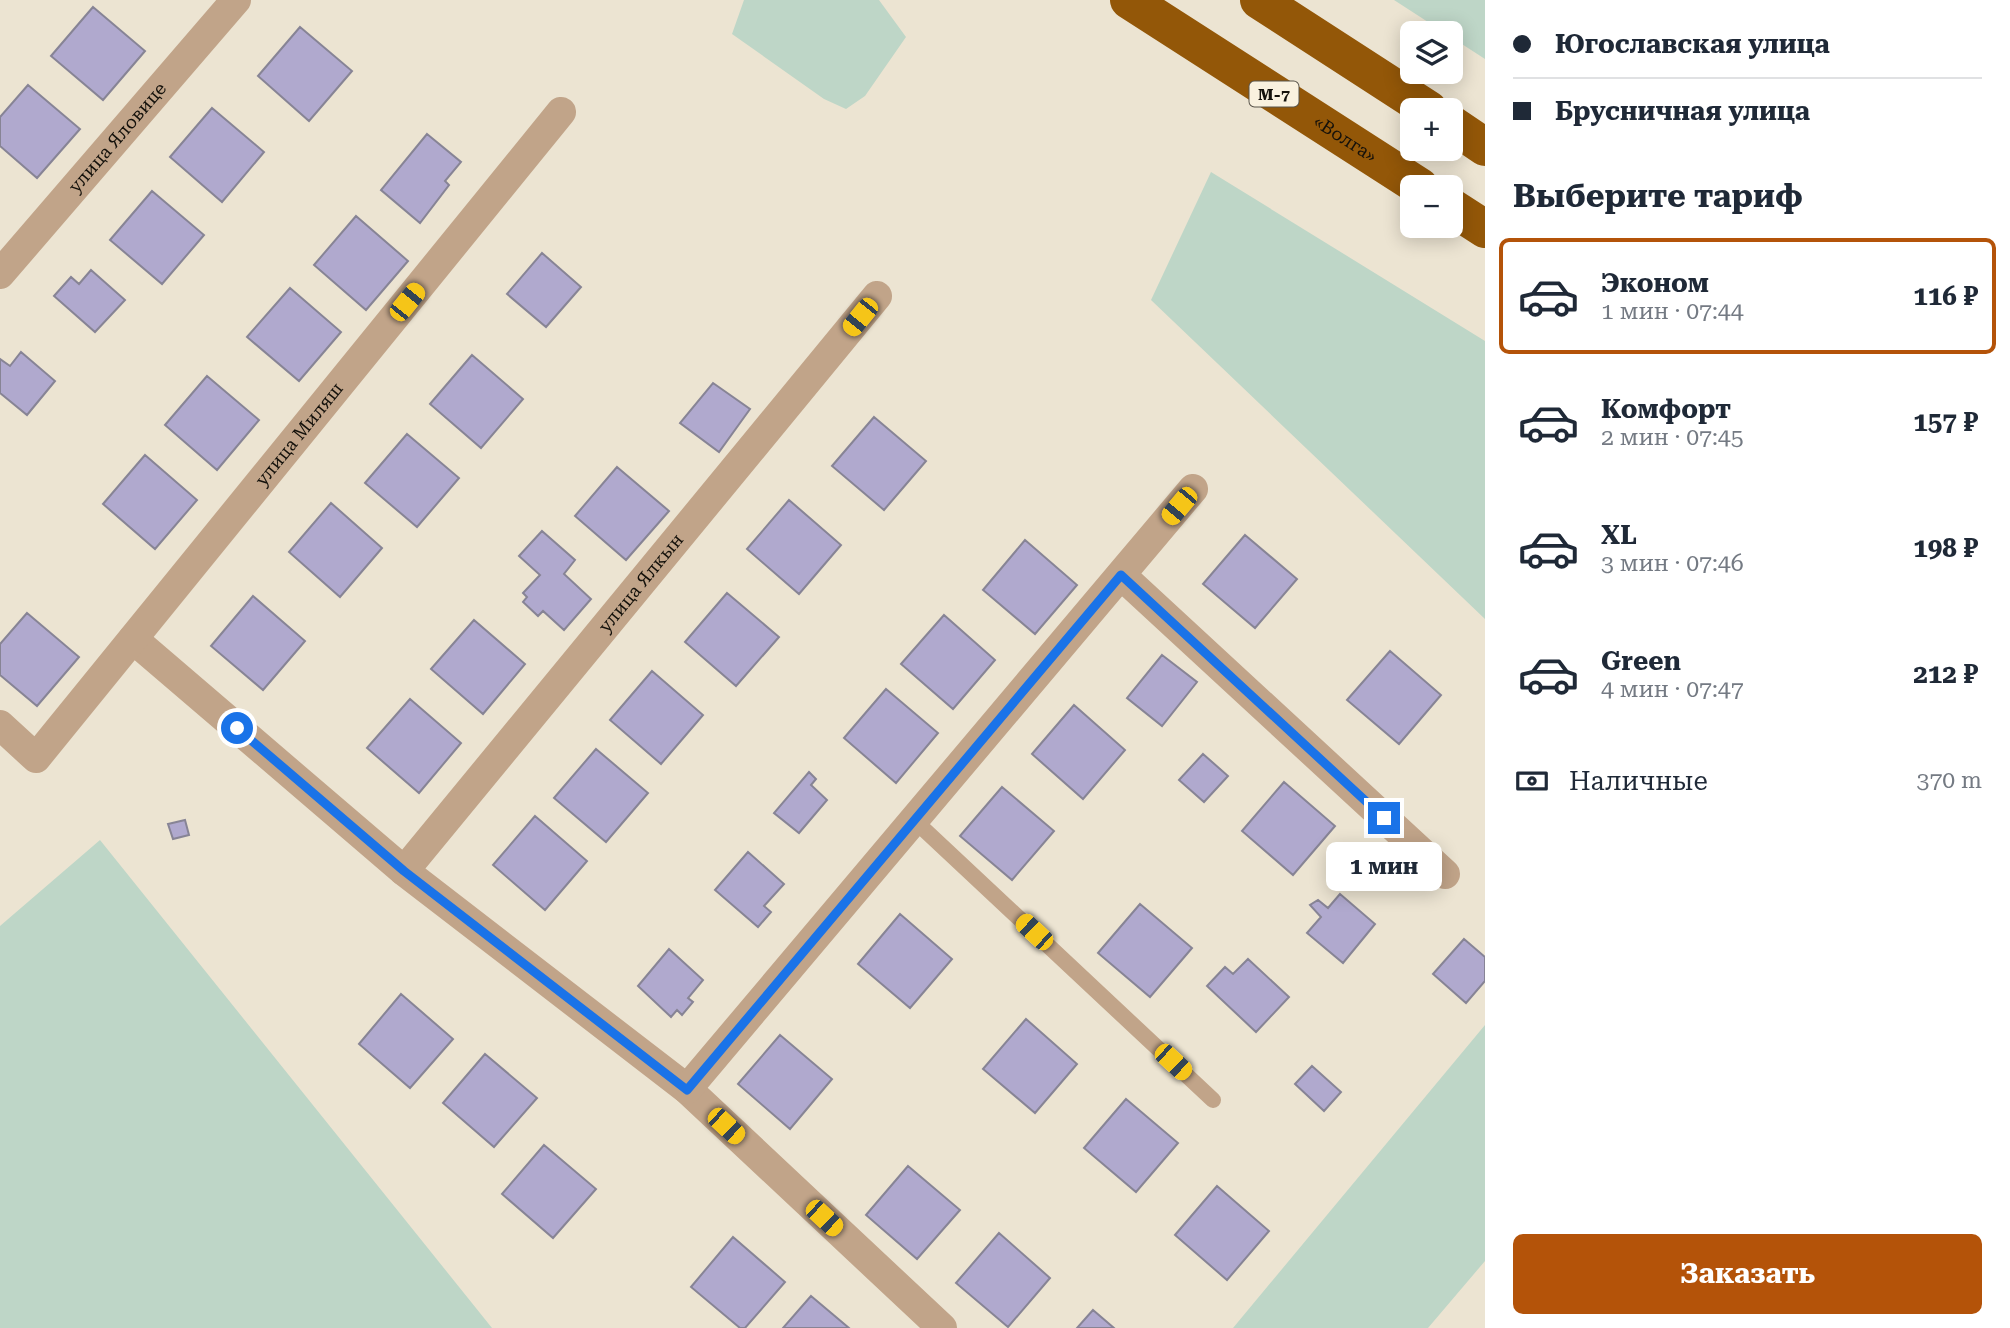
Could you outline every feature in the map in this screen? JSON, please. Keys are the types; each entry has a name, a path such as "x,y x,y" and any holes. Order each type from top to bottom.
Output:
{"highway":[{"name":"«Волга»","path":"1129,0 1401,175"},
{"path":"1259,0 1410,98"},
{"path":"1463,132 1485,147"},
{"path":"1463,215 1485,229"}],"street":[{"name":"улица Яловице","path":"0,274 236,0"},
{"name":"улица Миляш","path":"0,725 36,758 561,112"},
{"name":"улица Ялкын","path":"404,871 877,296"},
{"path":"687,1090 1193,489"},
{"path":"1121,575 1445,874"},
{"path":"133,639 404,871 687,1090 942,1328"}],"lane":[{"path":"914,820 1213,1100"}],"green space":[{"path":"744,0 879,0 906,37 865,96 846,109 824,99 732,34"},
{"path":"1394,0 1485,0 1485,59 1463,45 1463,21 1426,21"},
{"path":"1211,172 1485,341 1485,619 1151,300"},
{"path":"100,840 492,1328 0,1328 0,926"},
{"path":"1485,1025 1485,1261 1428,1328 1233,1328"}],"building":[{"path":"93,7 145,51 103,100 51,56"},
{"path":"300,27 352,71 309,121 258,76"},
{"path":"28,85 80,129 37,178 0,146 0,117"},
{"path":"212,108 264,152 222,202 170,157"},
{"path":"427,134 461,162 445,181 449,185 420,223 381,190"},
{"path":"152,191 204,235 162,284 110,240"},
{"path":"356,216 408,261 366,310 314,265"},
{"path":"542,253 581,287 546,327 507,294"},
{"path":"91,270 125,300 95,332 54,296 71,277 79,284"},
{"path":"290,288 341,332 299,381 247,337"},
{"path":"21,352 55,381 27,415 0,393 0,359 10,366"},
{"path":"472,355 523,399 481,448 430,404"},
{"path":"207,376 259,420 217,470 165,425"},
{"path":"713,383 750,409 719,452 680,423"},
{"path":"874,417 926,461 884,510 832,466"},
{"path":"407,434 459,478 417,527 365,483"},
{"path":"145,455 197,500 155,549 103,504"},
{"path":"617,467 669,511 626,560 575,516"},
{"path":"789,500 841,545 799,594 747,549"},
{"path":"331,503 382,548 340,597 289,552"},
{"path":"542,531 575,560 564,574 591,599 564,630 543,611 538,616 523,602 527,597 523,593 540,575 519,556"},
{"path":"1245,535 1297,579 1255,628 1203,584"},
{"path":"1025,540 1077,585 1035,634 983,590"},
{"path":"727,593 779,637 736,686 685,642"},
{"path":"253,596 305,641 263,690 211,646"},
{"path":"27,613 79,657 37,706 0,675 0,644"},
{"path":"944,615 995,660 953,709 901,664"},
{"path":"474,620 525,664 483,714 431,669"},
{"path":"1390,651 1441,695 1399,744 1347,700"},
{"path":"1162,655 1197,682 1162,726 1127,698"},
{"path":"652,671 703,715 661,764 610,720"},
{"path":"886,689 938,733 896,783 844,738"},
{"path":"410,699 461,743 419,793 367,748"},
{"path":"1074,705 1125,750 1083,799 1032,754"},
{"path":"596,749 648,793 606,842 554,798"},
{"path":"1203,754 1228,776 1204,802 1179,780"},
{"path":"809,772 816,779 811,785 827,800 799,833 774,813"},
{"path":"1284,782 1335,826 1293,875 1242,831"},
{"path":"1002,787 1054,831 1012,880 960,836"},
{"path":"535,816 587,861 545,910 493,865"},
{"path":"185,820 189,835 173,839 168,824"},
{"path":"748,852 784,884 764,906 771,912 758,927 715,890"},
{"path":"1340,894 1375,924 1343,963 1307,933 1321,917 1310,905 1318,900 1328,908"},
{"path":"1140,904 1192,948 1150,997 1098,953"},
{"path":"900,914 952,959 910,1008 858,964"},
{"path":"1464,939 1485,957 1485,981 1466,1003 1433,974"},
{"path":"669,949 703,980 688,998 693,1002 682,1015 677,1010 671,1017 638,986"},
{"path":"1248,959 1289,997 1256,1032 1207,986 1225,967 1233,974"},
{"path":"401,994 453,1039 410,1088 359,1044"},
{"path":"1026,1019 1077,1064 1035,1113 983,1069"},
{"path":"780,1035 832,1079 790,1129 738,1084"},
{"path":"485,1054 537,1098 494,1147 443,1103"},
{"path":"1312,1066 1341,1092 1324,1111 1295,1084"},
{"path":"1126,1099 1178,1143 1136,1192 1084,1148"},
{"path":"544,1145 596,1189 553,1238 502,1194"},
{"path":"908,1166 960,1210 917,1259 866,1215"},
{"path":"1217,1186 1269,1231 1227,1280 1175,1235"},
{"path":"999,1233 1050,1278 1008,1327 956,1283"},
{"path":"733,1237 785,1282 745,1328 740,1328 691,1287"},
{"path":"811,1296 849,1328 783,1328"},
{"path":"1093,1310 1114,1328 1077,1328"}],"route":[{"path":"237,728 404,871 687,1090 1121,575 1384,818"}]}
